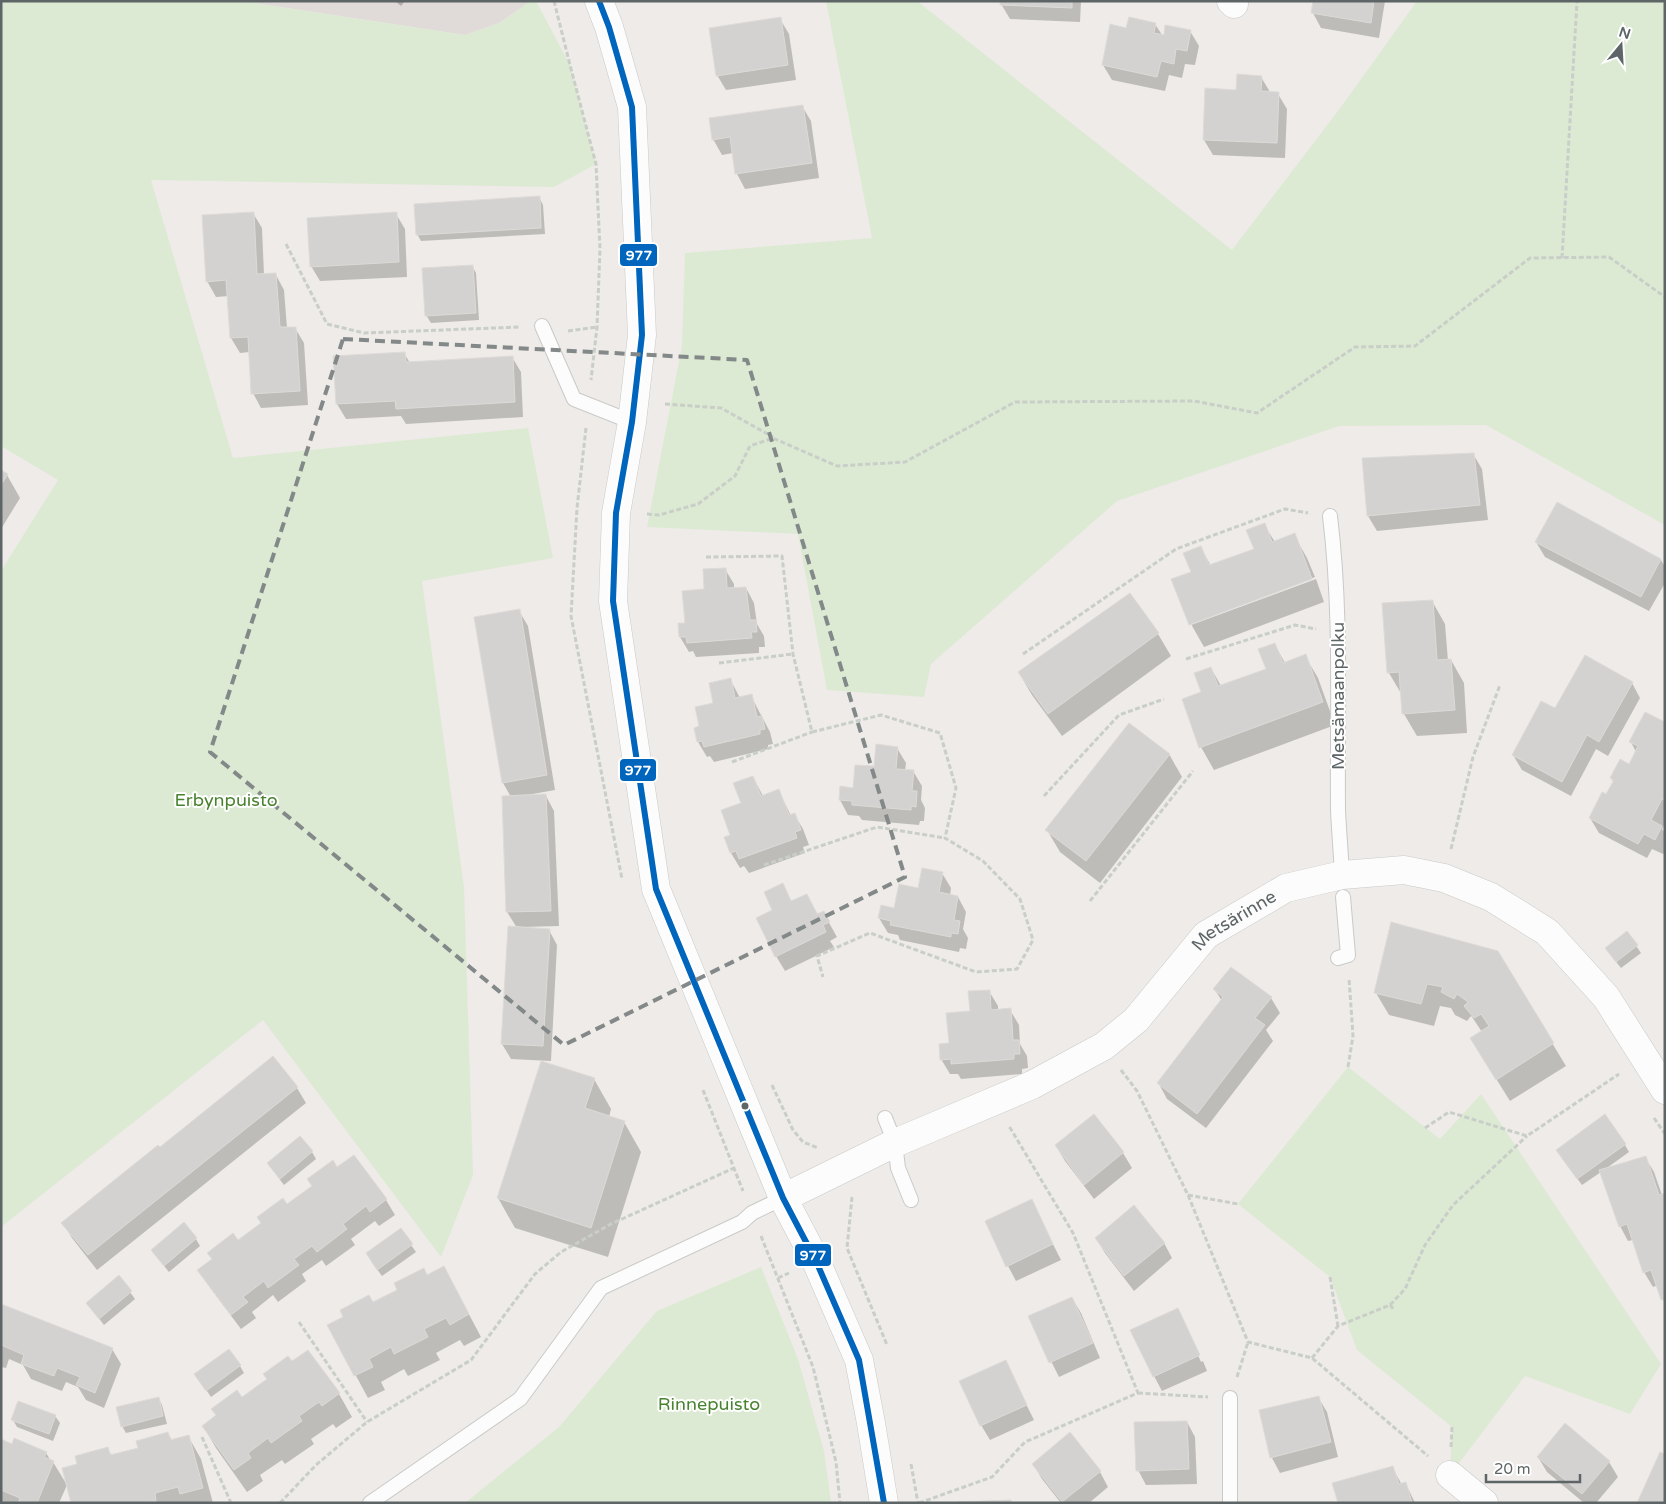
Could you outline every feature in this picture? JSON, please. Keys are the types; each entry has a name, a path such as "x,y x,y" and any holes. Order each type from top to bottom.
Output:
{"street":[{"path":"599,1 609,27 632,107 642,334 633,412 616,513 613,601 656,889 783,1198 816,1261 859,1360 884,1503"},
{"name":"Metsärinne","path":"783,1198 848,1178 895,1143 1032,1085 1104,1046 1136,1020 1206,935 1286,888 1342,886 1404,870 1444,878 1491,897 1547,932 1606,997 1646,1062 1657,1100"},
{"path":"1450,1475 1484,1503"}],"lane":[{"path":"542,326 574,399 633,412"},
{"name":"Metsämaanpolku","path":"1330,516 1335,555 1338,634 1338,812 1343,956"},
{"path":"885,1118 895,1143 898,1168 911,1200"},
{"path":"370,1503 520,1399 601,1288 742,1222 752,1213 783,1198"},
{"path":"1230,1398 1230,1503"}],"path":[{"path":"1562,258 1577,1"},
{"path":"286,244 327,324 364,334 542,326 562,332 597,327"},
{"path":"633,412 721,408 773,438 837,466 905,462 1015,402 1194,401 1257,413 1355,347 1415,346 1530,258 1609,257 1665,297"},
{"path":"659,514 698,504 735,476 750,446 773,438"},
{"path":"1024,654 1176,549 1285,509 1330,516"},
{"path":"706,557 782,556 793,654 812,732"},
{"path":"1186,659 1295,625 1338,634"},
{"path":"719,663 793,654"},
{"path":"1444,878 1473,757 1500,685"},
{"path":"1044,796 1119,715 1164,699"},
{"path":"732,762 812,732 881,715 940,733 956,788 945,838"},
{"path":"1090,901 1193,771"},
{"path":"764,865 877,827 945,838 984,861 1020,898 1032,940 1018,969 976,972 870,933 817,956 823,977"},
{"path":"1343,956 1353,1036 1348,1067"},
{"path":"1312,1358 1338,1326 1390,1305 1405,1289 1425,1245 1453,1205 1527,1136 1646,1062"},
{"path":"919,1503 992,1477 1025,1442 1138,1393 1230,1398 1248,1342 1188,1195 1137,1091 1121,1070"},
{"path":"768,1078 793,1130 803,1142 834,1152 848,1178 847,1248"},
{"path":"1657,1100 1665,1134"},
{"path":"1425,1128 1449,1112 1527,1136"},
{"path":"1005,1119 1073,1233 1138,1393"},
{"path":"280,1503 316,1465 367,1422 471,1360 534,1274 561,1252 611,1224 734,1168"},
{"path":"1188,1195 1238,1204"},
{"path":"1330,1277 1338,1326"},
{"path":"778,1278 812,1366 836,1462 840,1503"},
{"path":"1390,1305 1394,1310"},
{"path":"299,1322 367,1422"},
{"path":"1248,1342 1312,1358 1450,1475"},
{"path":"202,1437 231,1503"}],"highlighted area":[{"path":"343,339 747,360 905,877 564,1045 210,752"}],"shaded area":[{"path":"241,1 531,1 499,23 465,35"}],"green space":[{"name":"Erbynpuisto","path":"1,1 241,1 465,35 499,23 531,1 536,1 570,65 596,164 554,187 151,180 233,458 528,428 553,558 422,581 464,888 473,1175 441,1257 263,1020 1,1227 1,571 58,480 1,446"},
{"path":"826,1 917,1 1232,250 1341,107 1417,1 1665,1 1665,525 1486,425 1339,426 1117,501 931,664 924,697 827,690 798,534 647,527 682,346 685,253 872,238"},
{"path":"1348,1067 1440,1139 1481,1094 1661,1364 1630,1414 1525,1376 1450,1475 1452,1427 1357,1350 1330,1277 1238,1204"},
{"name":"Rinnepuisto","path":"761,1267 798,1359 824,1451 831,1503 465,1503 559,1427 657,1311"}],"building":[{"path":"1000,1 1072,1 1072,8 1000,5"},
{"path":"1313,1 1374,1 1371,23 1311,13"},
{"path":"781,17 788,65 716,76 709,28"},
{"path":"1129,17 1156,23 1154,33 1164,35 1165,25 1191,30 1187,51 1176,49 1174,64 1161,61 1157,77 1102,65 1110,24 1126,28"},
{"path":"1237,74 1262,76 1261,91 1279,92 1277,143 1203,140 1205,88 1236,90"},
{"path":"803,105 812,163 735,174 730,137 712,140 709,118"},
{"path":"540,196 541,228 416,235 414,204"},
{"path":"254,212 257,274 276,273 280,327 296,327 300,391 251,394 248,337 230,338 226,280 206,282 202,215"},
{"path":"397,212 399,262 310,267 307,218"},
{"path":"473,265 476,313 425,316 422,268"},
{"path":"405,352 406,362 513,356 515,402 396,409 395,401 336,404 333,356"},
{"path":"1474,453 1480,505 1367,516 1362,458"},
{"path":"1,470 8,474 1,485"},
{"path":"1557,502 1661,559 1641,597 1535,542"},
{"path":"1265,523 1272,542 1295,533 1312,579 1189,625 1171,579 1191,572 1183,553 1201,546 1209,565 1254,549 1246,530"},
{"path":"726,568 727,588 746,587 750,620 756,620 757,632 751,632 752,638 687,643 686,637 679,637 678,623 685,623 682,591 704,589 703,569"},
{"path":"1130,593 1159,633 1048,714 1018,672"},
{"path":"1433,600 1437,660 1451,659 1455,710 1402,714 1399,672 1387,673 1382,603"},
{"path":"520,609 547,775 502,783 474,617"},
{"path":"1275,643 1283,663 1306,654 1323,702 1199,748 1182,699 1201,692 1194,673 1211,667 1218,686 1266,669 1258,649"},
{"path":"1585,655 1633,682 1599,742 1587,735 1562,782 1512,755 1541,701 1555,708"},
{"path":"731,678 735,698 752,694 757,717 762,716 765,729 760,730 760,734 704,747 702,741 697,742 694,728 699,726 695,707 713,703 709,683"},
{"path":"1645,712 1665,722 1665,801 1662,799 1651,820 1662,826 1655,840 1644,834 1638,844 1589,818 1602,792 1606,794 1614,780 1610,778 1620,759 1629,764 1638,746 1629,742"},
{"path":"1129,723 1170,754 1086,861 1045,830"},
{"path":"876,744 898,747 896,769 914,770 912,791 917,791 916,807 911,806 911,810 852,805 852,801 839,800 840,786 853,788 855,765 874,766"},
{"path":"753,776 761,796 779,789 789,815 795,813 801,830 795,832 797,838 739,859 736,851 730,853 724,837 730,835 721,810 741,803 733,783"},
{"path":"546,794 551,911 506,912 502,796"},
{"path":"922,868 943,872 939,892 958,896 954,920 960,921 958,934 951,933 951,937 890,925 891,921 878,918 881,905 894,908 899,884 918,888"},
{"path":"783,883 791,901 807,894 817,914 824,911 830,922 823,925 826,932 775,957 756,918 772,910 764,892"},
{"path":"1391,922 1498,951 1554,1043 1496,1080 1470,1038 1489,1026 1481,1014 1474,1018 1464,1006 1468,1002 1457,994 1454,999 1441,992 1443,987 1427,984 1421,1004 1374,993"},
{"path":"508,926 550,929 543,1046 501,1044"},
{"path":"1627,931 1638,945 1616,962 1605,948"},
{"path":"1231,967 1272,997 1255,1018 1265,1025 1197,1114 1157,1083 1223,997 1213,989"},
{"path":"990,990 991,1010 1011,1008 1013,1040 1019,1040 1020,1054 1014,1054 1014,1059 951,1064 951,1059 940,1060 939,1044 949,1043 946,1013 970,1011 968,991"},
{"path":"273,1056 298,1087 88,1255 61,1223 158,1145 160,1147"},
{"path":"541,1061 595,1078 585,1108 625,1121 591,1228 497,1198"},
{"path":"1094,1114 1124,1152 1084,1185 1055,1145"},
{"path":"1605,1114 1626,1144 1577,1179 1556,1150"},
{"path":"300,1136 313,1151 280,1179 267,1163"},
{"path":"354,1155 387,1199 370,1212 366,1206 343,1224 347,1229 317,1252 312,1246 294,1259 299,1265 268,1288 264,1281 243,1297 248,1302 231,1315 197,1270 212,1259 207,1253 233,1233 238,1240 261,1223 257,1217 283,1198 287,1204 312,1186 307,1179 333,1160 337,1167"},
{"path":"1646,1156 1659,1195 1665,1193 1665,1299 1661,1300 1651,1270 1643,1273 1627,1224 1619,1227 1599,1170"},
{"path":"1032,1199 1053,1244 1006,1267 985,1221"},
{"path":"1134,1205 1165,1243 1124,1276 1095,1238"},
{"path":"184,1222 197,1238 164,1266 151,1250"},
{"path":"401,1228 413,1244 377,1270 366,1253"},
{"path":"444,1266 469,1314 450,1325 446,1318 424,1329 428,1337 394,1354 391,1347 369,1359 373,1367 354,1376 327,1325 343,1317 340,1310 369,1295 373,1302 397,1290 394,1283 424,1268 427,1275"},
{"path":"119,1275 132,1291 99,1319 86,1303"},
{"path":"1072,1297 1093,1343 1049,1363 1028,1316"},
{"path":"1,1304 113,1348 95,1393 76,1385 80,1377 57,1368 54,1376 21,1364 24,1355 1,1345"},
{"path":"1178,1308 1200,1355 1153,1377 1130,1330"},
{"path":"229,1349 241,1365 206,1391 194,1374"},
{"path":"308,1350 340,1393 322,1406 319,1402 299,1416 302,1421 271,1443 268,1438 248,1453 251,1458 234,1470 202,1426 216,1415 211,1409 237,1390 242,1397 267,1379 263,1374 288,1356 292,1361"},
{"path":"1006,1360 1027,1405 980,1426 959,1381"},
{"path":"1319,1396 1331,1442 1270,1458 1259,1410"},
{"path":"159,1397 163,1416 121,1427 116,1407"},
{"path":"18,1401 56,1415 49,1434 11,1420"},
{"path":"1187,1421 1189,1469 1136,1471 1134,1422"},
{"path":"1565,1423 1610,1461 1582,1494 1537,1457"},
{"path":"168,1432 170,1440 189,1435 203,1488 180,1494 178,1487 155,1493 156,1501 148,1503 71,1503 62,1468 77,1464 75,1456 108,1447 110,1455 138,1448 136,1441"},
{"path":"1070,1432 1101,1471 1062,1502 1032,1464"},
{"path":"14,1438 47,1452 44,1457 54,1461 37,1503 18,1503 20,1498 1,1490 1,1439 12,1444"},
{"path":"1660,1452 1665,1454 1665,1503 1637,1503"},
{"path":"1393,1466 1399,1484 1406,1482 1412,1503 1338,1503 1332,1483"},
{"path":"1011,1500 1011,1503 958,1502"}],"transit line":[{"name":"977","path":"599,1 609,27 632,107 642,335 632,422 616,513 613,601 656,889 783,1198 816,1261 859,1360 884,1503"}]}
